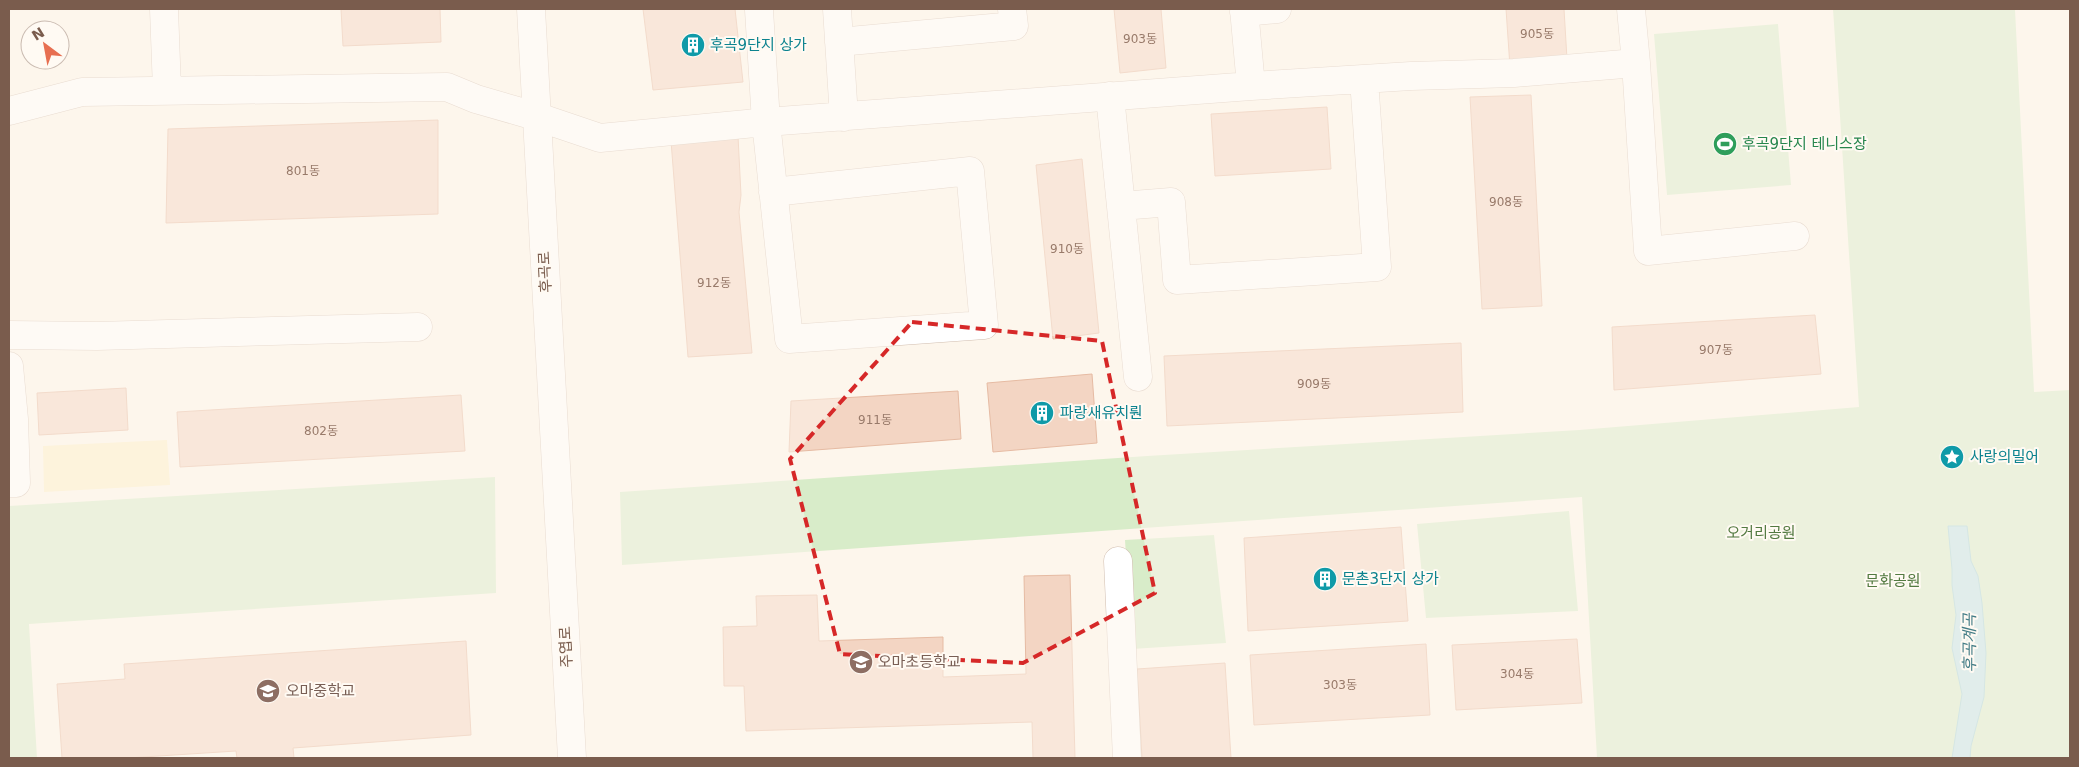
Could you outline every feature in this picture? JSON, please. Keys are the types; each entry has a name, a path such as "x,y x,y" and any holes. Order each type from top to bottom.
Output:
{"street":[{"path":"164,9 167,90"},
{"name":"후곡로","path":"531,9 560,535"},
{"path":"838,9 844,117"},
{"path":"840,42 1014,26 1012,9"},
{"path":"1251,86 1244,10 1277,9"},
{"path":"1631,9 1648,251 1795,236"},
{"path":"759,10 766,122 773,192 789,339 984,326 970,171 773,192"},
{"path":"9,111 82,92 448,87 476,99 536,116 600,138 766,122 1110,96 1364,79 1514,73 1636,63"},
{"path":"1121,206 1171,202 1177,280 1377,266 1364,79"},
{"path":"1110,96 1138,377"},
{"path":"9,335 97,336 418,327"},
{"path":"9,366 14,419 16,483 9,483"},
{"name":"주엽로","path":"560,535 572,758"},
{"path":"1118,561 1127,758"}],"highlighted area":[{"path":"912,322 1102,341 1155,593 1023,663 840,654 790,459"}],"green space":[{"name":"문화공원","path":"1833,9 2015,9 2034,392 2070,390 2070,758 1597,758 1582,497 622,565 620,492 1147,456 1579,430 1859,407"},
{"name":"후곡9단지 테니스장","path":"1778,24 1791,185 1667,195 1654,34"},
{"path":"495,477 496,593 29,624 37,758 9,758 9,506"},
{"path":"1569,511 1578,611 1426,618 1417,524"},
{"path":"1214,535 1226,643 1132,649 1125,540"}],"sand":[{"path":"167,440 170,485 44,492 43,446"}],"water":[{"name":"후곡계곡","path":"1948,526 1967,526 1971,561 1978,576 1982,603 1986,653 1984,697 1971,746 1970,758 1952,758 1962,694 1952,648 1956,615"}],"building":[{"path":"341,9 440,9 441,42 343,46"},
{"name":"후곡9단지 상가","path":"643,9 735,9 743,82 653,90"},
{"path":"1114,9 1161,9 1166,68 1120,73"},
{"path":"1506,9 1564,9 1567,59 1510,67"},
{"path":"1531,95 1542,306 1482,309 1470,97"},
{"path":"1327,107 1331,169 1215,176 1211,114"},
{"path":"438,120 438,214 166,223 168,129"},
{"path":"738,136 741,195 739,212 752,353 688,357 671,141"},
{"path":"1082,159 1099,333 1053,339 1036,165"},
{"path":"1815,315 1821,374 1614,390 1612,327"},
{"path":"1461,343 1463,412 1167,426 1164,356"},
{"name":"파랑새유치뤈","path":"1092,374 1097,443 993,452 987,383"},
{"path":"126,388 128,430 39,435 37,393"},
{"path":"958,391 961,439 789,452 791,401"},
{"path":"461,395 465,451 180,467 177,412"},
{"name":"문촌3단지 상가","path":"1401,527 1408,621 1248,631 1244,538"},
{"path":"1070,575 1075,758 1033,758 1032,722 746,731 744,686 724,686 723,627 757,626 756,596 817,595 819,641 943,637 943,677 1026,674 1024,576"},
{"path":"1577,639 1582,703 1456,710 1452,645"},
{"path":"466,641 471,735 293,748 294,758 237,758 236,751 128,758 62,758 57,684 125,679 124,664"},
{"path":"1426,644 1430,715 1254,725 1250,655"},
{"path":"1225,663 1231,758 1142,758 1137,669"}],"place":[{"name":"후곡9단지 상가","path":"693,45"},
{"name":"후곡9단지 테니스장","path":"1725,144"},
{"name":"파랑새유치뤈","path":"1042,413"},
{"name":"사랑의밀어","path":"1952,457"},
{"name":"문촌3단지 상가","path":"1325,579"},
{"name":"오마초등학교","path":"861,662"},
{"name":"오마중학교","path":"268,691"}],"park label":[{"name":"오거리공원","path":"1761,533"}]}
